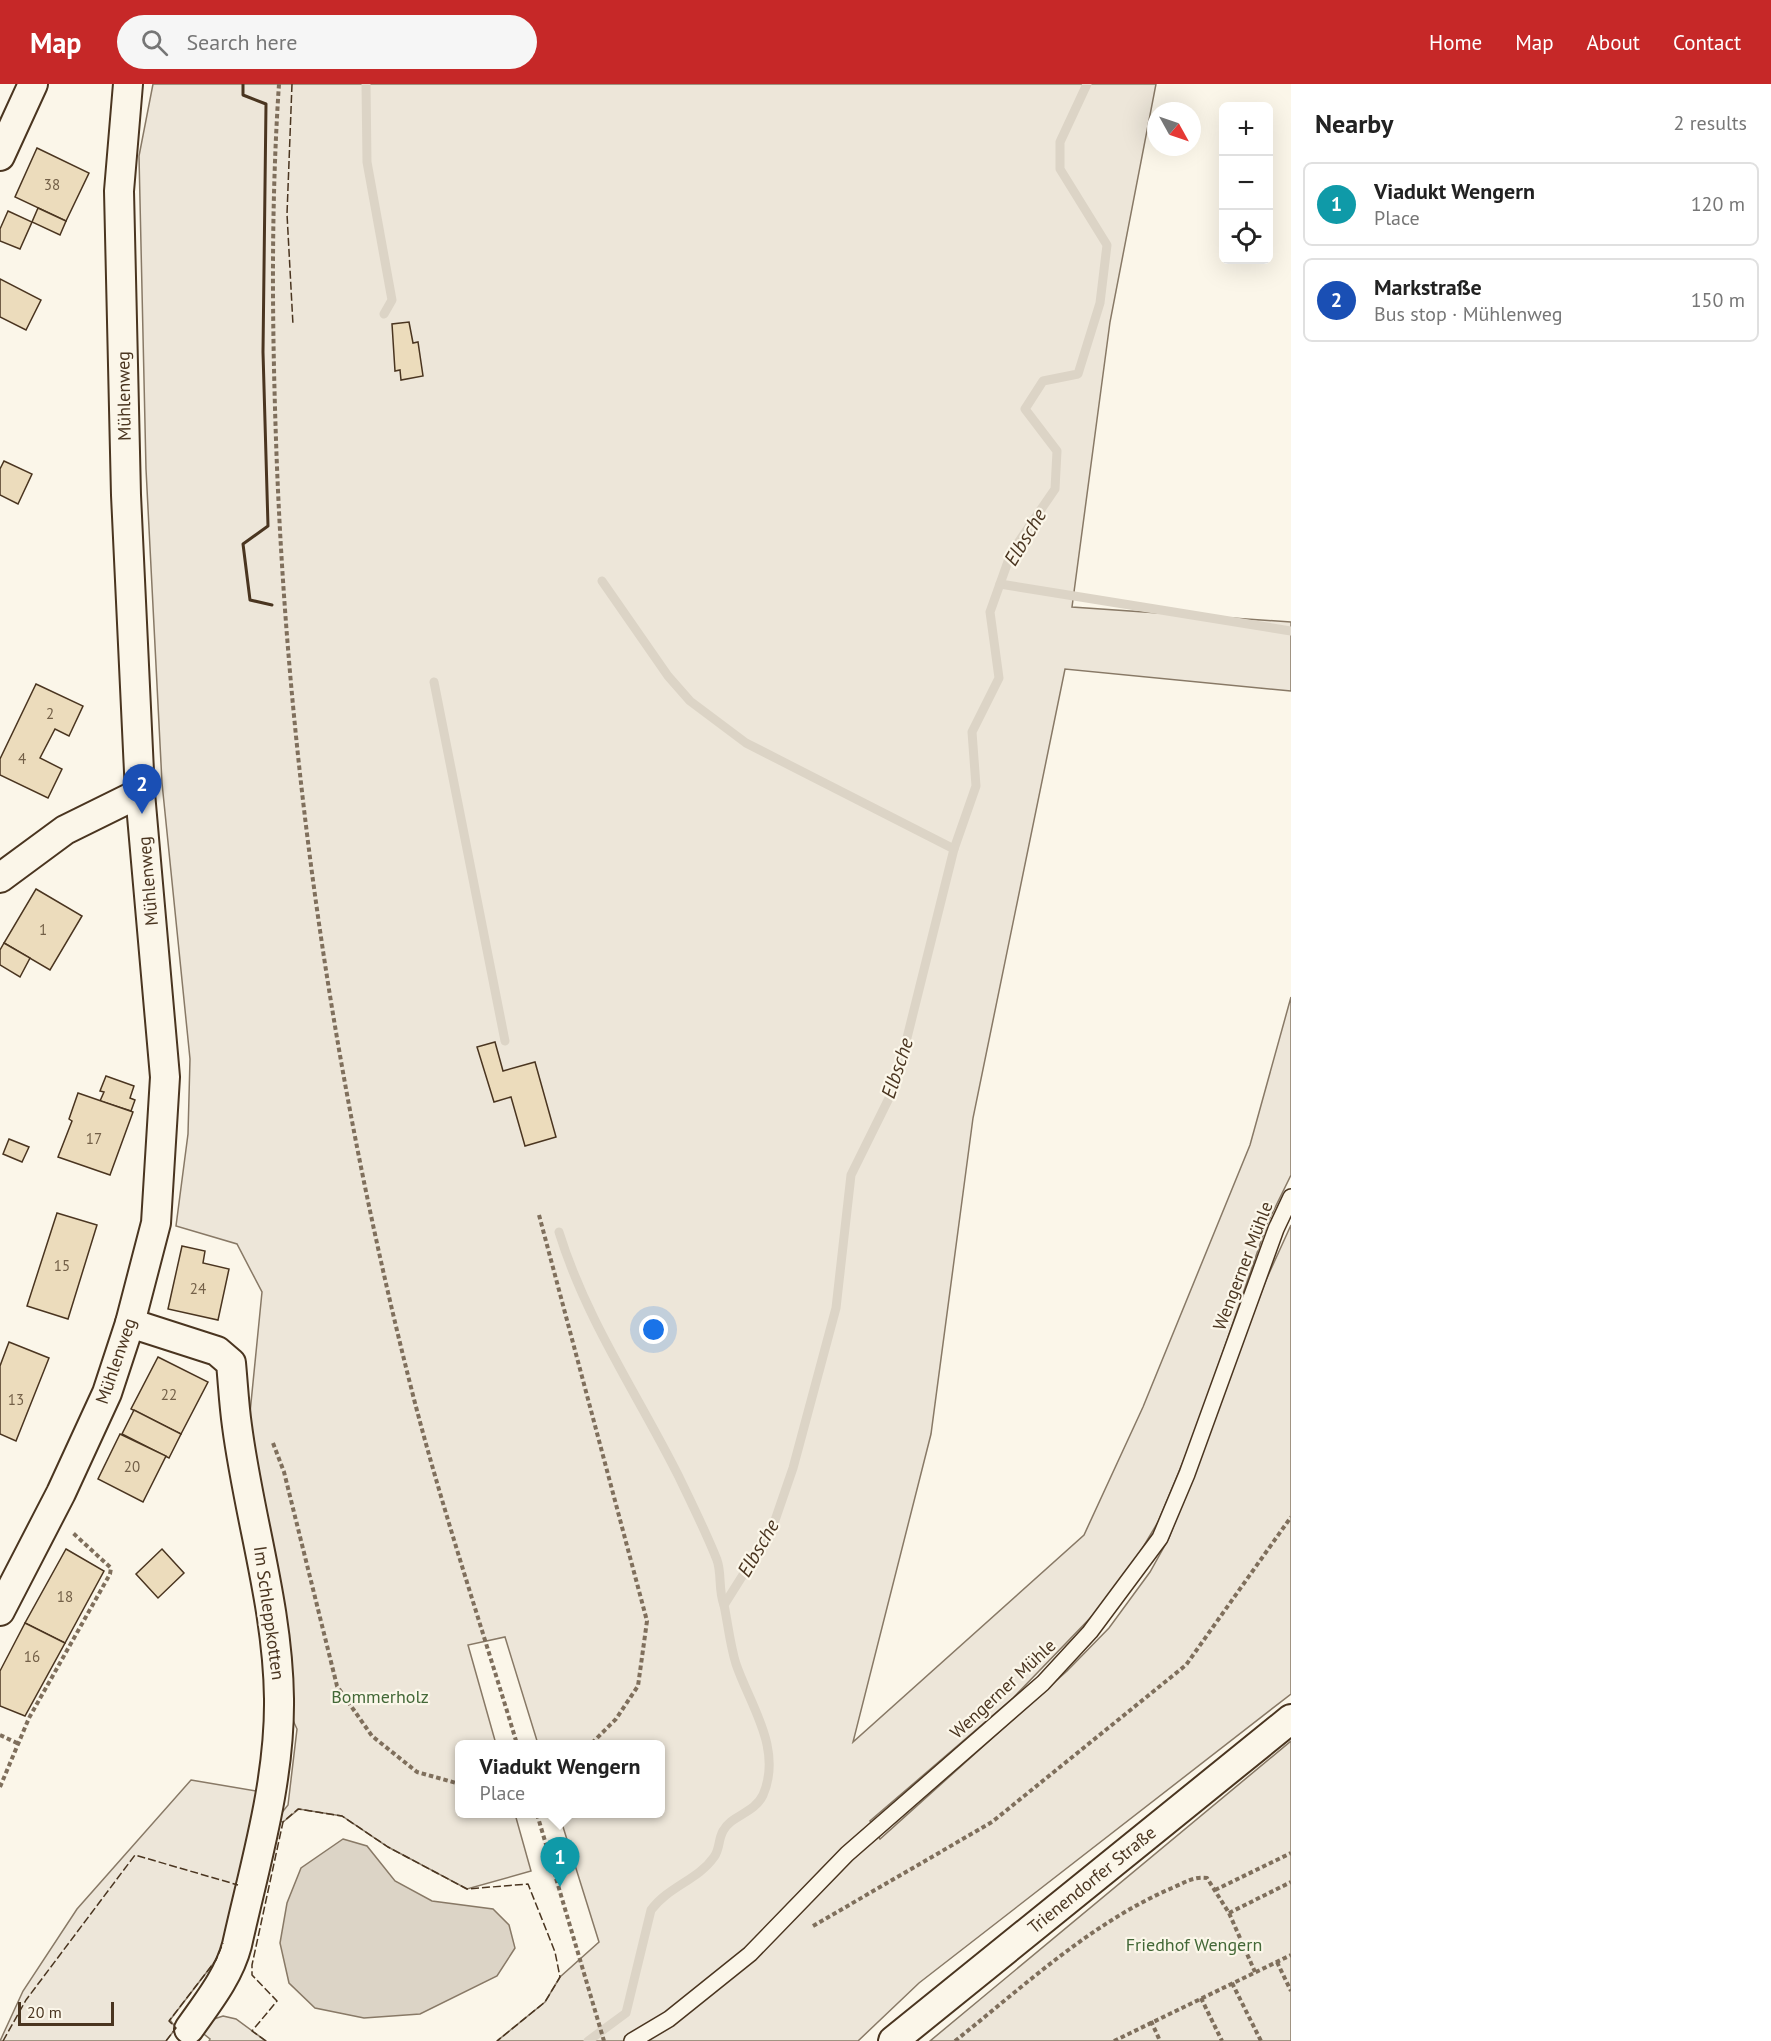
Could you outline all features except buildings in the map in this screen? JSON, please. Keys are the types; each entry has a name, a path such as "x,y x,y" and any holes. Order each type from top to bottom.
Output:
{"street":[{"path":"0,156 33,84"},
{"name":"Mühlenweg","path":"0,1611 107,1393 130,1323 156,1223 165,1077 140,793 126,495 119,203 128,84"},
{"path":"0,878 65,830 140,793"},
{"name":"Im Schleppkotten","path":"130,1323 217,1351 231,1363 237,1427 271,1600 278,1656 279,1700 276,1756 237,1944 223,1979 185,2035"},
{"name":"Trienendorfer Straße","path":"893,2041 1291,1719"}],"lane":[{"name":"Wengerner Mühle","path":"632,2041 669,2019 750,1954 847,1854 1043,1683 1090,1632 1160,1538 1186,1474 1276,1229 1291,1197"}],"path":[{"path":"279,84 275,150 272,320 281,573 300,784 330,1007 370,1206 415,1402 453,1538 472,1593 516,1740"},
{"path":"539,1215 647,1621 638,1686 616,1719 595,1740"},
{"path":"269,1435 284,1472 337,1686 372,1736 417,1772 455,1783"},
{"path":"0,1786 11,1765 16,1743 110,1574 111,1568 51,1511"},
{"path":"809,1929 993,1822 1186,1665 1291,1517"},
{"path":"0,1735 16,1743"},
{"path":"538,1818 604,2041"},
{"path":"1215,1890 1291,1853"},
{"path":"955,2041 1090,1933 1150,1897 1198,1876 1206,1878 1215,1890 1229,1914 1255,1972"},
{"path":"1229,1914 1291,1882"},
{"path":"1114,2041 1151,2021 1291,1955"},
{"path":"1276,1962 1291,1991"},
{"path":"1232,1983 1261,2041"},
{"path":"1201,1998 1222,2041"},
{"path":"1151,2021 1160,2041"}],"green space":[{"name":"Bommerholz","path":"153,84 1156,84 1153,102 1147,102 1147,131 1110,322 1072,607 1291,622 1291,691 1065,669 973,1118 931,1434 853,1742 1084,1535 1143,1407 1250,1145 1291,997 1291,1175 1267,1224 1195,1433 1158,1522 1133,1564 1097,1611 1013,1698 870,1821 880,1839 1067,1671 1109,1628 1150,1572 1169,1538 1266,1280 1291,1225 1291,1694 919,1983 858,2041 497,2041 545,2002 560,1977 599,1942 560,1818 665,1818 665,1740 537,1740 505,1637 468,1645 495,1740 455,1740 455,1818 516,1818 531,1871 467,1889 388,1847 342,1816 299,1809 283,1822 276,1820 288,1805 297,1729 285,1703 249,1423 262,1292 237,1244 176,1226 188,1134 190,1059 162,783 146,469 139,156"},
{"name":"Friedhof Wengern","path":"1291,1741 1291,2041 930,2041"},
{"path":"191,1780 262,1792 227,1933 216,1960 170,2020 176,2028 166,2041 0,2041 23,1991 77,1909"},
{"path":"223,2016 236,2019 266,2041 209,2041 210,2039 200,2031 211,2020"}],"shaded area":[{"path":"343,1839 367,1846 395,1881 432,1901 493,1909 509,1925 515,1948 497,1976 420,2014 364,2018 315,2008 289,1983 280,1943 287,1903 301,1868"}],"waterway":[{"path":"366,84 367,162 392,300 384,314"},
{"name":"Elbsche","path":"588,2041 626,2013 651,1910 666,1895 707,1865 716,1854 721,1834 731,1821 759,1801 768,1778 767,1744 736,1664 724,1605 772,1529 793,1468 836,1308 851,1175 895,1086 954,849 976,786 972,732 999,678 990,612 1011,553 1055,489 1057,451 1025,409 1043,381 1078,374 1100,303 1107,245 1060,169 1060,142 1087,84"},
{"path":"602,581 668,676 690,701 746,743 954,849"},
{"path":"1000,584 1291,631"},
{"path":"434,682 505,1041"},
{"path":"559,1232 583,1296 598,1327 679,1477 708,1539 717,1560 724,1605"}],"fence":[{"path":"292,84 287,214 293,325"},
{"path":"266,2041 252,2031 277,2001 252,1975 252,1965 283,1822 298,1809 342,1816 388,1847 467,1889 528,1884 555,1952 560,1977 545,2002 497,2041"},
{"path":"3,2041 26,2000 135,1855 238,1885"},
{"path":"166,2041 176,2028 169,2021 216,1960 223,1943"}],"wall":[{"path":"243,84 243,95 266,104 263,352 268,526 243,544 250,600 272,605"}],"place":[{"name":"Markstraße","path":"142,814"},
{"name":"Viadukt Wengern","path":"560,1887"}]}
